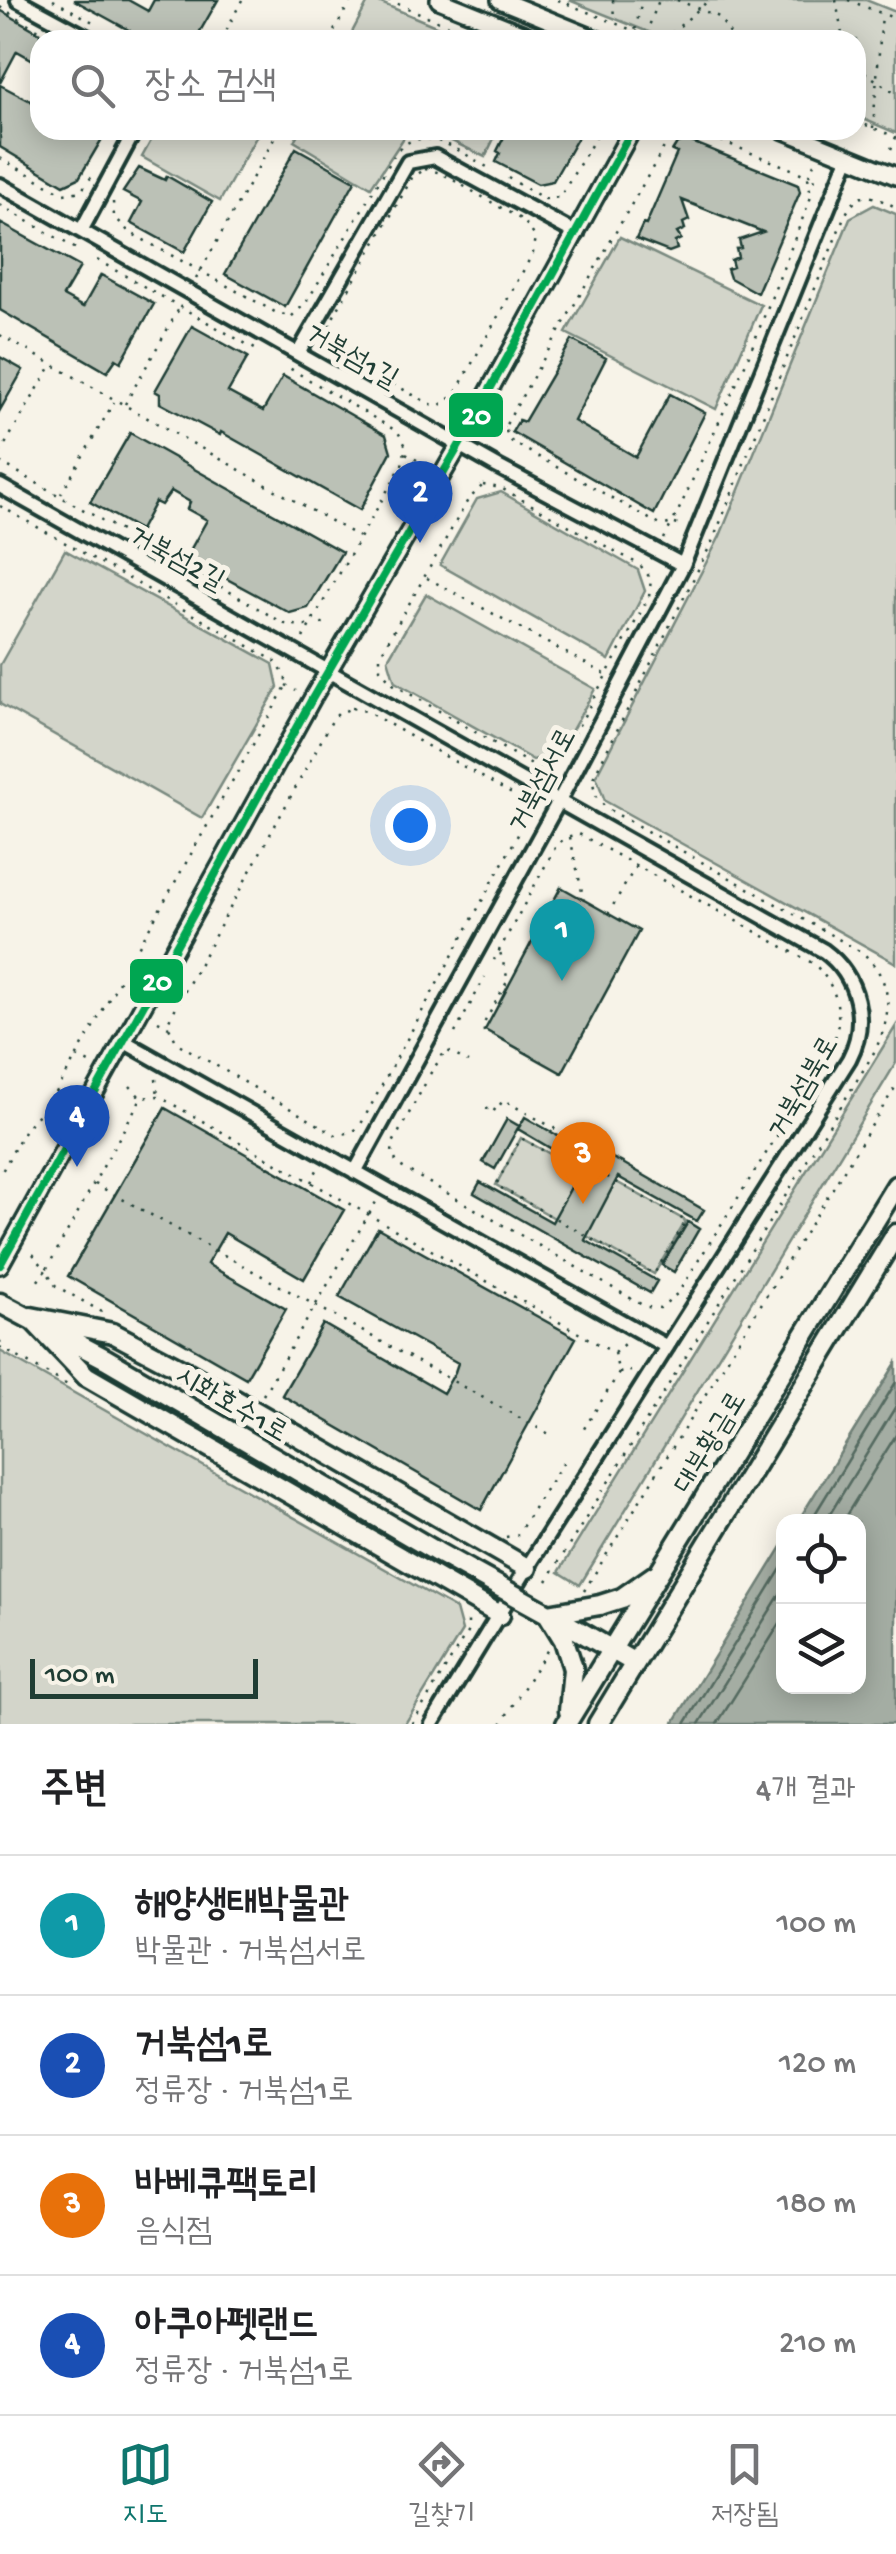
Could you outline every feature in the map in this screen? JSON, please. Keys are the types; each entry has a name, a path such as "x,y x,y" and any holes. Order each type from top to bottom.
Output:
{"main road":[{"name":"대부황금로","path":"566,1724 896,1186"},
{"name":"대부황금로","path":"598,1724 896,1234"},
{"name":"시화호수1로","path":"0,1303 31,1317 612,1649"},
{"path":"31,1317 113,1333 527,1568"},
{"path":"31,1317 86,1376 500,1615"},
{"path":"566,1724 571,1662 564,1640 548,1614 622,1598 663,1568"},
{"path":"612,1649 636,1663"}],"street":[{"path":"18,0 74,30"},
{"path":"440,0 514,30"},
{"path":"500,0 574,30"},
{"path":"81,231 130,140"},
{"path":"0,1264 627,140"},
{"path":"808,140 896,176"},
{"path":"299,352 408,162 435,156 577,234"},
{"name":"거북섬서로","path":"356,1172 683,565 848,156"},
{"name":"거북섬1길","path":"0,185 683,565"},
{"name":"거북섬2길","path":"0,486 330,670"},
{"name":"거북섬북로","path":"330,670 824,950 838,961 851,980 858,1002 859,1032 849,1059 432,1724"},
{"path":"125,1042 667,1347"}],"path":[{"path":"53,0 93,22"},
{"path":"227,30 242,0"},
{"path":"334,30 351,0"},
{"path":"388,0 462,30"},
{"path":"558,0 631,30"},
{"path":"613,0 614,23"},
{"path":"636,30 642,0"},
{"path":"647,30 659,0"},
{"path":"677,0 719,17 727,30"},
{"path":"675,30 709,0"},
{"path":"836,0 840,30"},
{"path":"848,0 896,19"},
{"path":"0,8 39,30"},
{"path":"873,128 882,14"},
{"path":"866,73 896,94"},
{"path":"866,125 896,137 890,149"},
{"path":"196,280 273,140"},
{"path":"292,317 306,303 392,158 409,140"},
{"path":"433,140 488,168"},
{"path":"551,206 566,192 595,140"},
{"path":"504,428 668,140"},
{"path":"718,140 822,182"},
{"path":"0,158 64,194 84,199"},
{"path":"663,540 745,366 811,197 808,177 814,163"},
{"path":"330,338 330,323 412,178 420,171 431,169 441,173 524,221 536,235"},
{"path":"74,194 95,173"},
{"path":"508,178 555,200"},
{"path":"871,196 874,189"},
{"path":"851,192 896,207"},
{"path":"547,1581 661,1389 872,1056 887,1025 889,1000 881,975 863,953 606,808 593,787 593,773 711,539 844,217 854,200 862,196"},
{"path":"113,201 114,216"},
{"path":"0,206 78,250"},
{"path":"106,211 129,232 299,322"},
{"path":"324,334 340,355 430,404 440,405 452,399 534,253 540,228"},
{"path":"97,260 255,350"},
{"path":"124,406 183,301"},
{"path":"0,335 360,537"},
{"path":"0,454 52,364"},
{"path":"284,364 398,432 405,439 406,453 303,638"},
{"path":"452,399 462,404"},
{"path":"60,496 115,400"},
{"path":"427,410 430,404"},
{"path":"493,421 504,428 512,442 651,522 681,526"},
{"path":"406,453 420,462"},
{"path":"0,462 142,543"},
{"path":"375,681 380,672 380,655 424,577 474,492 492,478"},
{"path":"30,487 34,481"},
{"path":"380,672 393,684 534,770 553,766 561,758 648,597 652,586 648,568 488,484"},
{"path":"0,506 284,670"},
{"path":"175,560 285,624 305,626 314,618"},
{"path":"424,577 606,675"},
{"path":"314,618 327,626"},
{"path":"372,650 380,655"},
{"path":"0,1175 25,1129 54,1096 77,1057 285,684 284,670 288,664"},
{"path":"285,684 296,691"},
{"path":"158,1022 168,1027 177,1043 336,1135 352,1132 362,1124 530,819 524,805 517,797 366,710 352,708 338,714 171,1012 168,1027"},
{"path":"331,710 338,714"},
{"path":"553,766 558,769"},
{"path":"584,783 593,787"},
{"path":"569,836 584,900"},
{"path":"425,1084 393,1143 392,1153 398,1165 646,1307 660,1308 678,1293 828,1055 838,1032 840,1012 829,981 814,964 586,836 569,836 556,846 494,960"},
{"path":"608,914 637,864"},
{"path":"484,1032 483,1024 508,980 499,950"},
{"path":"455,1032 485,977"},
{"path":"110,996 120,1002"},
{"path":"173,1050 177,1043"},
{"path":"430,1074 446,1050 468,1062"},
{"path":"77,1057 89,1063"},
{"path":"156,1079 158,1096"},
{"path":"130,1086 142,1098"},
{"path":"584,1590 896,1086"},
{"path":"142,1098 158,1096 614,1353 619,1374 580,1436"},
{"path":"34,1286 142,1098"},
{"path":"487,1110 488,1106 496,1111 503,1100 604,1155 594,1170 590,1177 522,1138 496,1184 654,1274 686,1221 594,1170"},
{"path":"352,1132 360,1136"},
{"path":"333,1140 336,1135"},
{"path":"384,1149 392,1153"},
{"path":"392,1174 398,1165"},
{"path":"311,1182 318,1170"},
{"path":"94,1184 549,1434"},
{"path":"260,1400 376,1202"},
{"path":"571,1227 576,1221"},
{"path":"32,1254 56,1286 106,1315"},
{"path":"642,1315 646,1307"},
{"path":"660,1308 667,1316"},
{"path":"0,1344 85,1395"},
{"path":"614,1353 624,1344"},
{"path":"619,1374 631,1372"},
{"path":"504,1538 517,1535 566,1458"},
{"path":"517,1535 528,1542"},
{"path":"554,1557 560,1560"},
{"path":"464,1610 469,1626 476,1630"},
{"path":"412,1724 469,1626"},
{"path":"502,1724 554,1640"}],"shaded area":[{"path":"369,0 374,0 445,30 353,30"},
{"path":"569,0 866,0 896,12 896,133 866,120 866,30 643,30"},
{"path":"151,140 254,140 220,201 142,157"},
{"path":"295,140 402,140 371,187"},
{"path":"450,140 493,140 485,157"},
{"path":"874,205 896,214 896,963 605,801 596,776 720,536 850,218"},
{"path":"620,237 761,305 716,409 566,333"},
{"path":"501,492 638,570 645,591 609,660 440,565 477,499"},
{"path":"65,550 273,664 278,687 202,818 0,704 0,665"},
{"path":"426,594 595,689 559,753 533,760 395,682 388,659"},
{"path":"896,1026 896,1063 580,1585 559,1572"},
{"path":"521,1138 590,1176 595,1170 686,1221 654,1274 496,1185"},
{"path":"0,1351 456,1609 462,1631 405,1724 0,1724"}],"water":[{"path":"896,1363 896,1724 673,1724 776,1556 776,1694 866,1694 866,1514 802,1514"}],"building":[{"path":"74,0 128,0 148,11 154,0 218,0 201,30 129,30"},
{"path":"0,10 35,30 30,30 30,58 17,51 0,83"},
{"path":"0,85 30,101 30,140 101,140 79,178 64,185 0,147"},
{"path":"502,140 576,140 553,181 538,184 496,162 500,153 497,151"},
{"path":"687,140 798,185 800,192 757,293 730,278 727,269 733,267 731,260 738,257 739,240 763,232 682,200 689,220 683,223 685,229 677,233 681,239 675,242 677,249 669,252 636,239 643,224 646,225 677,153 672,151 677,143"},
{"path":"296,148 355,181 285,307 225,274"},
{"path":"139,168 165,180 167,176 212,202 184,252 131,223 142,202 123,192"},
{"path":"0,223 80,267 63,296 83,307 101,275 154,304 121,362 116,359 107,372 0,310"},
{"path":"192,326 248,357 228,392 263,411 283,376 386,435 391,452 360,510 221,432 220,435 160,403 160,394 155,391"},
{"path":"572,340 606,358 574,421 636,457 670,394 705,413 654,514 512,432 519,420 524,422"},
{"path":"0,357 23,370 0,410"},
{"path":"130,433 342,552 308,608 290,613 192,560 188,554 207,520 187,509 190,502 171,491 161,505 155,502 140,530 90,502"},
{"path":"561,887 639,931 562,1073 485,1030"},
{"path":"165,1108 344,1210 304,1279 225,1233 207,1264 286,1309 246,1378 68,1276"},
{"path":"525,1117 606,1163 610,1157 621,1162 704,1210 697,1221 618,1177 585,1240 657,1281 650,1293 474,1193 480,1182 552,1222 582,1167 518,1129"},
{"path":"507,1119 519,1126 495,1169 483,1162"},
{"path":"688,1222 699,1229 674,1272 662,1265"},
{"path":"378,1228 576,1338 481,1510 282,1395 323,1324 443,1393 458,1363 339,1297"}],"transit line":[{"name":"20","path":"0,1265 627,140"}],"place":[{"name":"거북섬1로","path":"420,543"},
{"name":"해양생태박물관","path":"562,981"},
{"name":"아쿠아펫랜드","path":"77,1167"},
{"name":"바베큐팩토리","path":"583,1204"}]}
